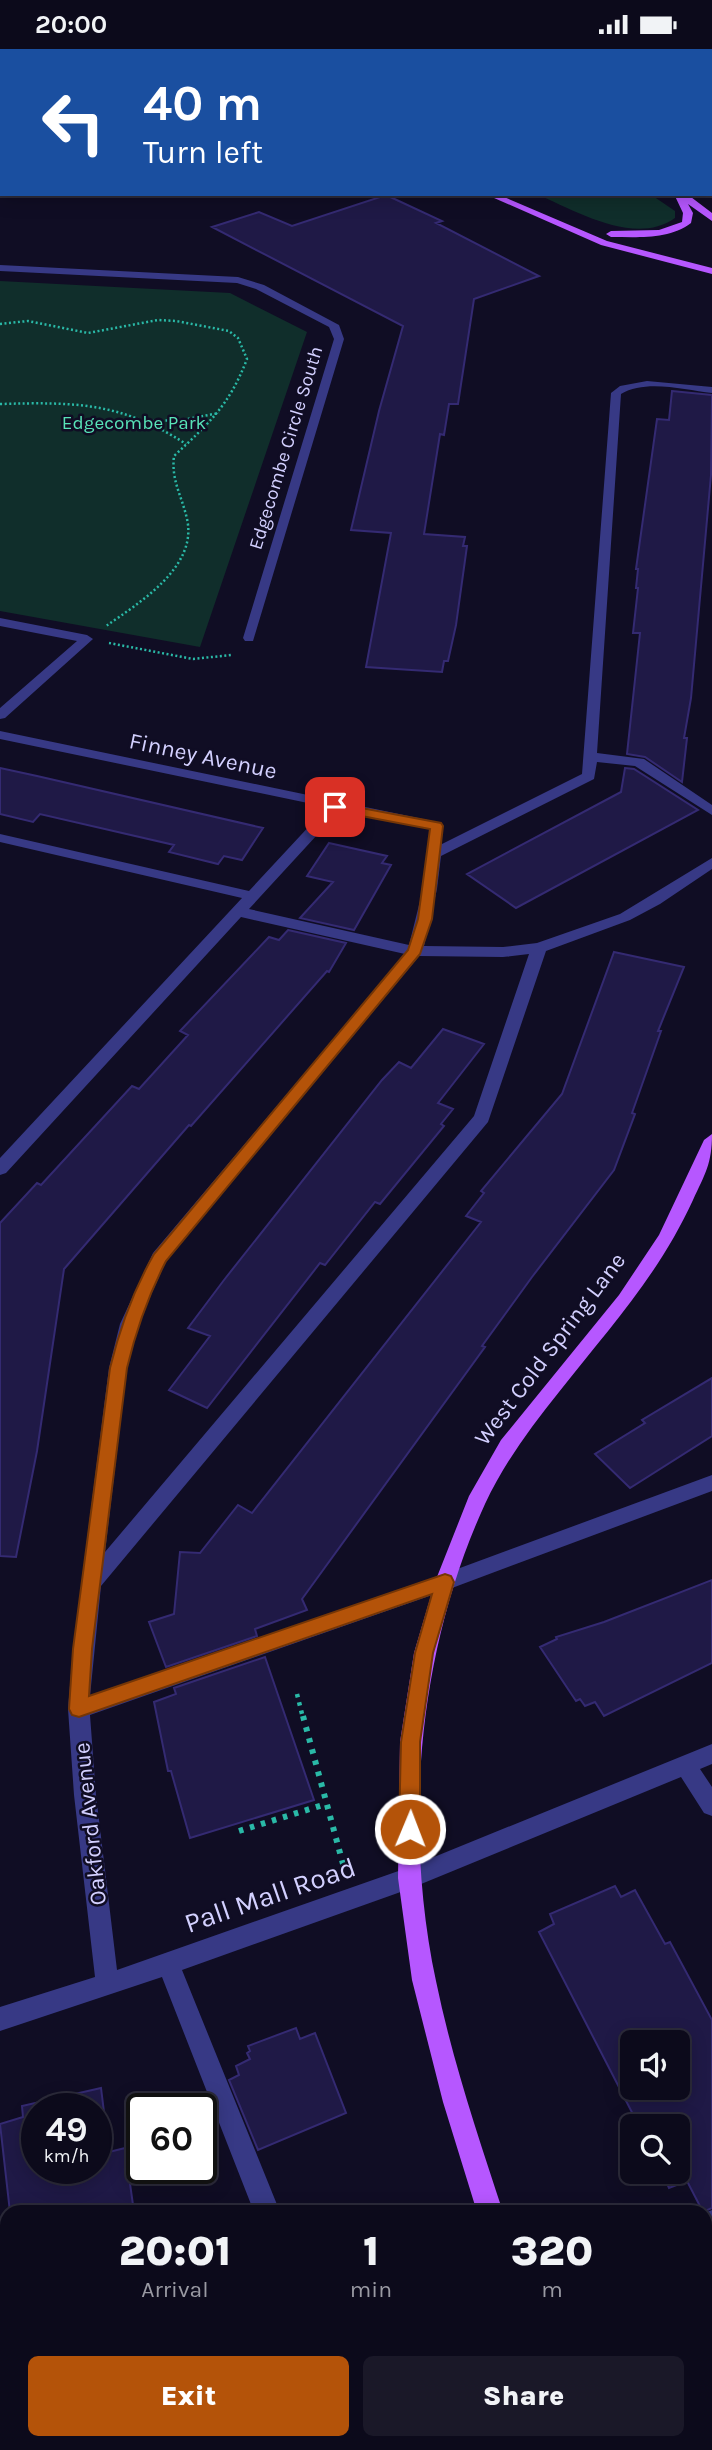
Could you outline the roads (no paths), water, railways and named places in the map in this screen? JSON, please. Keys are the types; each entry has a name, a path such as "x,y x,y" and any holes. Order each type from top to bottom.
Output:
{"main road":[{"path":"494,196 604,243 712,271"},
{"path":"523,196 611,234 712,261"},
{"path":"611,234 643,234 676,229 686,223 688,213 681,196"},
{"path":"683,196 712,218"},
{"name":"West Cold Spring Lane","path":"488,2205 454,2102 424,1980 409,1878 411,1742 424,1653 445,1582 476,1502 508,1445 552,1386 625,1300 667,1238 712,1140"}],"street":[{"name":"Edgecombe Circle South","path":"0,268 249,282 334,325 339,339 249,638"},
{"path":"434,854 589,776 593,757 616,393 622,388 637,384 712,390"},
{"path":"0,622 88,639 0,715"},
{"name":"Finney Avenue","path":"0,736 437,826 425,919 415,951"},
{"path":"593,757 639,762 712,811"},
{"path":"0,1169 335,807"},
{"path":"0,838 253,896"},
{"path":"239,912 415,951 462,953 539,948 625,917 655,901 712,862"},
{"path":"91,1583 482,1118 539,948"},
{"name":"Oakford Avenue","path":"107,1985 85,1795 79,1709 91,1583 118,1368 129,1324 159,1258 415,951"},
{"path":"79,1709 445,1582 712,1483"},
{"name":"Pall Mall Road","path":"0,2019 107,1985 409,1878 712,1754"},
{"path":"686,1765 712,1806"},
{"path":"168,1963 264,2205"}],"park label":[{"name":"Edgecombe Park","path":"134,423"}]}
